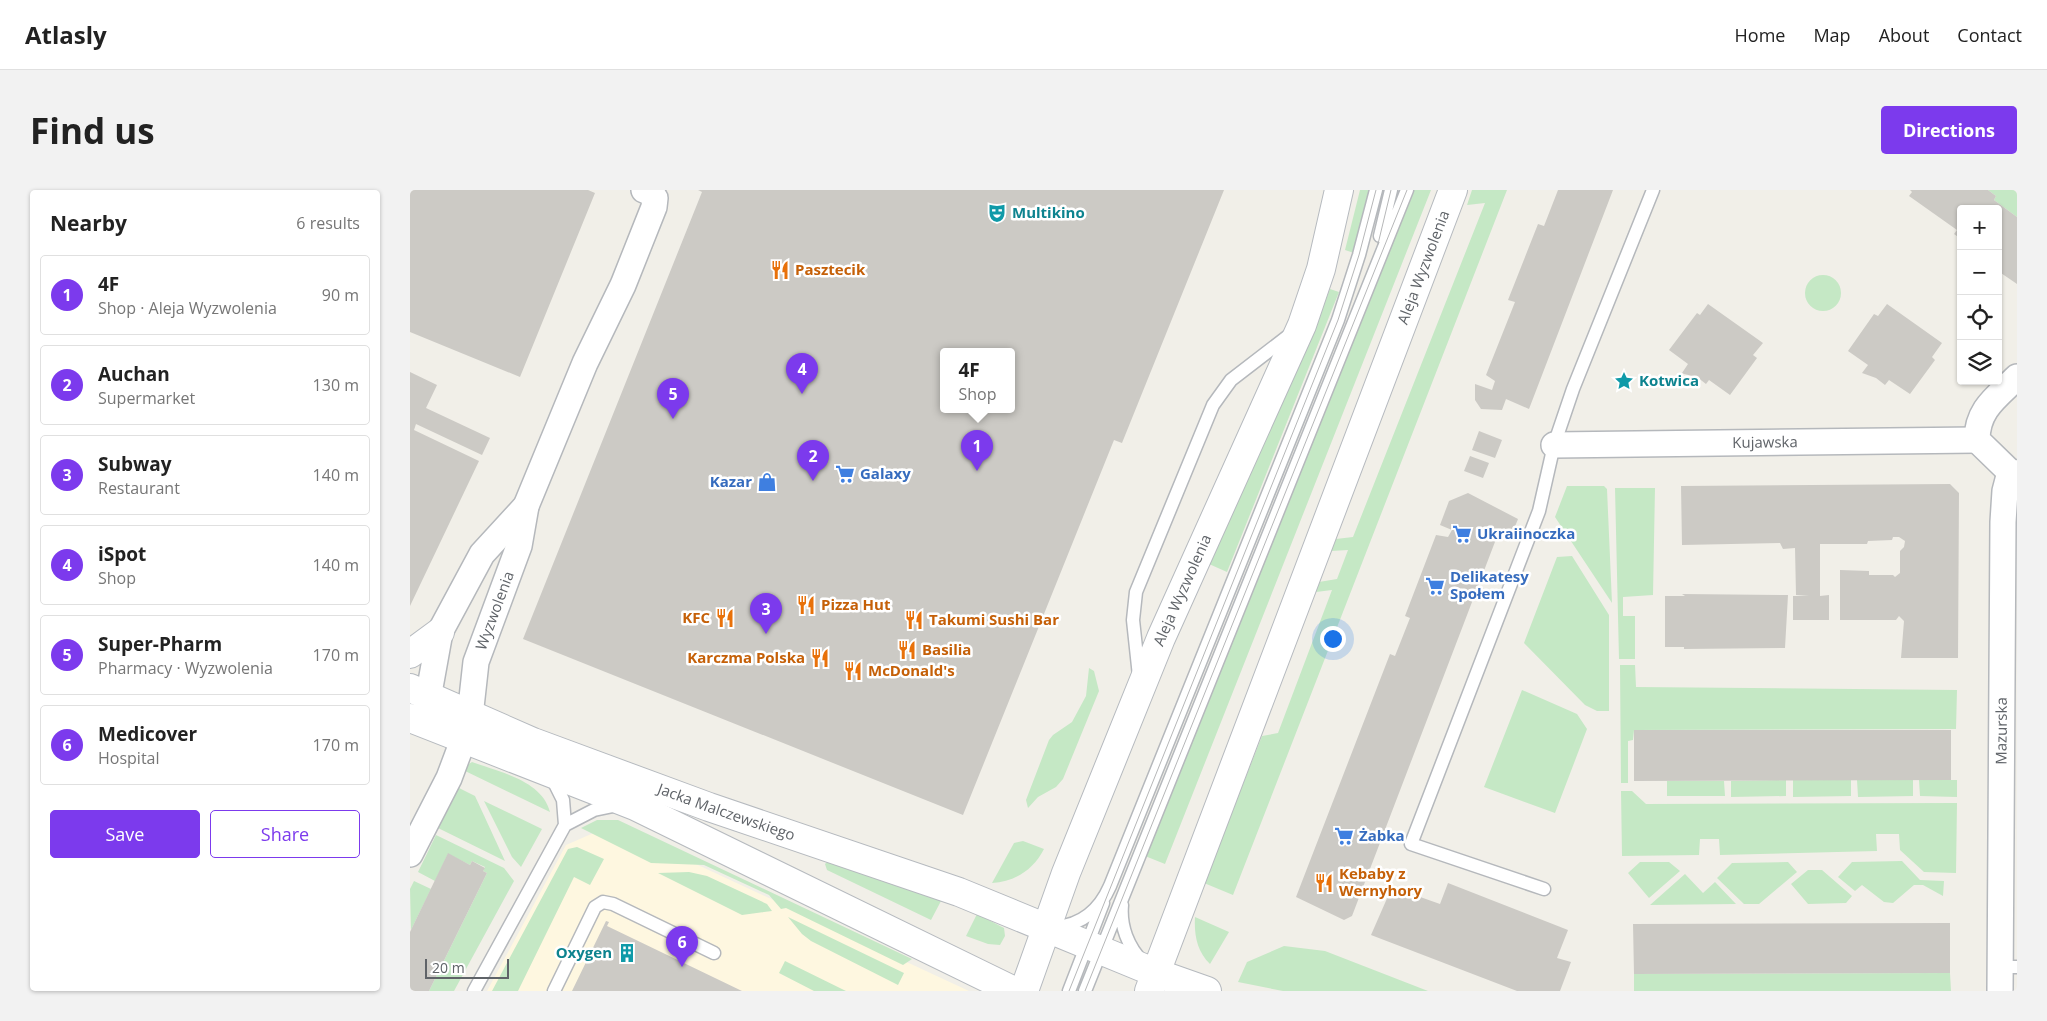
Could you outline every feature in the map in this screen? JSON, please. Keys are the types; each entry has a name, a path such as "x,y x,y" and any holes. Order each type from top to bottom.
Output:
{"street":[{"name":"Aleja Wyzwolenia","path":"1024,991 1046,926 1140,689 1302,325 1321,269 1339,190"},
{"name":"Aleja Wyzwolenia","path":"1152,982 1453,190"},
{"path":"417,720 419,692 440,632 482,554 526,506 585,364 623,285 654,207 655,198 647,191"},
{"path":"1977,440 1977,426 1982,412 2017,377"},
{"name":"Kujawska","path":"1554,445 1977,440"},
{"name":"Mazurska","path":"1977,440 2014,472 2005,491 2004,506 2010,607 2006,975"},
{"name":"Wyzwolenia","path":"410,854 449,778 467,727 476,662 519,546 526,506"},
{"path":"410,654 440,632"},
{"name":"Jacka Malczewskiego","path":"419,692 467,727 547,770 636,806 1014,991"},
{"name":"Jacka Malczewskiego","path":"417,720 467,727 533,742 700,804 927,880 1046,926"},
{"path":"1046,926 1094,947 1152,982 1207,991"}],"lane":[{"path":"1046,926 1064,926 1084,919 1101,902 1114,876 1338,320 1359,255 1376,190"},
{"path":"1359,306 1374,260 1391,190"},
{"path":"1070,991 1128,882 1407,190"},
{"path":"1544,889 1411,844 1539,511 1554,445 1573,389 1653,190"},
{"path":"1140,689 1133,620 1136,592 1213,406 1231,380 1302,325"},
{"path":"474,991 565,825 563,800 547,770"},
{"name":"Jacka Malczewskiego","path":"565,825 601,808 621,804 636,806"},
{"path":"1085,991 1094,947 1114,876"},
{"path":"1128,882 1122,907 1124,930 1152,982"},
{"path":"554,991 595,907 603,902 613,904 714,953"}],"shaded area":[{"path":"612,825 969,991 487,991 566,845"}],"green space":[{"path":"1360,190 1370,190 1354,253 1345,250"},
{"path":"1414,190 1431,190 1165,864 1145,856"},
{"path":"1472,190 1507,190 1233,895 1204,883 1262,736 1278,733 1332,590 1316,592 1319,582 1337,579 1348,550 1331,551 1336,539 1353,537 1485,203 1467,205"},
{"path":"1988,190 2017,190 2017,217 1994,200 1996,196"},
{"path":"1823,275 1835,281 1841,293 1835,305 1823,311 1811,305 1805,293 1811,281"},
{"path":"1330,289 1339,292 1227,572 1209,564 1302,359"},
{"path":"1567,486 1604,486 1607,489 1612,603 1555,517"},
{"path":"1615,488 1655,488 1653,595 1623,597 1623,616 1635,616 1635,659 1619,659"},
{"path":"1572,556 1609,615 1609,711 1597,711 1585,705 1524,643 1557,557"},
{"path":"1620,665 1635,665 1636,687 1957,690 1956,729 1634,730 1633,740 1628,741 1628,783 1621,783"},
{"path":"1089,668 1094,671 1099,691 1063,779 1056,787 1038,797 1028,808 1026,800 1049,740 1072,722 1086,696"},
{"path":"1522,690 1577,714 1587,729 1555,813 1484,787"},
{"path":"472,762 506,774 529,785 545,801 550,812 461,769"},
{"path":"1786,780 1786,796 1731,797 1731,781"},
{"path":"1793,780 1851,780 1851,796 1793,797"},
{"path":"1857,780 1913,780 1913,796 1858,797"},
{"path":"1919,780 1957,780 1957,797 1920,796"},
{"path":"1667,781 1724,781 1725,796 1667,796"},
{"path":"457,787 475,796 505,861 438,828"},
{"path":"1621,791 1632,791 1646,804 1957,803 1956,873 1924,872 1900,850 1899,834 1876,834 1877,851 1720,855 1719,839 1700,839 1699,855 1622,856"},
{"path":"484,801 542,829 521,867 512,857"},
{"path":"597,820 618,820 912,959 903,965 786,908 781,909 769,895 704,865 651,863 581,828"},
{"path":"436,835 504,868 514,881 454,991 429,991 487,873 483,871 485,867 472,861 470,865 448,854 435,881 418,872"},
{"path":"1023,841 1044,849 1035,863 1016,877 992,883 1014,843"},
{"path":"577,847 604,859 590,885 574,877 518,991 492,991 568,849"},
{"path":"1902,861 1920,880 1944,881 1943,896 1923,885 1914,885 1893,903 1884,902 1862,885 1855,891 1838,877 1852,862"},
{"path":"827,862 941,901 931,920 827,870 825,864"},
{"path":"1640,862 1669,862 1680,871 1649,898 1628,873"},
{"path":"1788,862 1797,872 1759,904 1744,904 1717,878 1732,863"},
{"path":"1808,870 1822,870 1852,896 1846,903 1808,904 1791,884"},
{"path":"689,872 707,876 767,904 772,911 742,915 658,873"},
{"path":"1685,874 1703,893 1715,882 1736,904 1650,905"},
{"path":"414,881 431,889 411,930 410,889"},
{"path":"977,914 1004,928 1005,936 1000,945 988,944 966,936"},
{"path":"788,917 904,973 898,985 811,941 802,934"},
{"path":"1195,917 1229,932 1210,964 1202,954 1197,942"},
{"path":"1284,946 1325,951 1428,991 1283,991 1238,982 1247,962"},
{"path":"785,961 846,991 814,991 779,973"},
{"path":"1950,973 1951,991 1634,991 1634,974"}],"building":[{"path":"410,190 588,190 595,193 520,377 410,332"},
{"name":"Galaxy","path":"698,190 1224,190 1122,443 1114,440 963,815 523,639 702,192"},
{"path":"1558,190 1613,190 1529,409 1506,399 1502,410 1481,409 1475,400 1475,384 1492,390 1495,381 1486,375 1515,302 1508,300 1538,224 1544,226"},
{"path":"1910,190 1988,190 1996,196 1994,200 2001,205 1957,205 1957,230 1909,196 1912,192"},
{"path":"2002,206 2017,217 2017,284 2002,274"},
{"path":"1708,304 1763,343 1753,355 1757,358 1730,395 1709,380 1706,384 1697,377 1682,373 1688,364 1669,350 1697,313 1700,315"},
{"path":"1887,304 1942,343 1932,357 1935,360 1910,394 1889,380 1885,385 1876,378 1862,373 1868,365 1848,351 1874,314 1878,316"},
{"path":"410,372 437,385 426,408 490,438 482,455 416,424 414,430 479,461 410,606"},
{"path":"1479,431 1502,440 1495,458 1472,450"},
{"path":"1470,456 1489,463 1483,478 1464,471"},
{"path":"1950,484 1959,493 1958,658 1901,658 1904,621 1899,616 1896,620 1840,620 1840,570 1869,571 1869,575 1893,575 1895,577 1900,573 1900,551 1904,547 1905,541 1899,537 1893,537 1892,540 1868,541 1867,544 1820,544 1820,596 1829,595 1829,620 1793,620 1793,596 1809,596 1796,595 1795,548 1783,549 1780,543 1682,545 1681,486"},
{"path":"1468,493 1518,519 1510,539 1498,534 1352,916 1344,920 1296,897 1390,654 1395,656 1410,618 1405,616 1436,535 1448,537 1452,530 1440,525 1449,501"},
{"path":"1682,594 1788,595 1785,648 1684,649 1684,647 1665,647 1665,596 1685,596"},
{"path":"1634,730 1951,730 1951,780 1634,781"},
{"path":"448,853 470,865 472,861 485,868 483,871 487,873 429,991 410,991 410,932"},
{"path":"1448,883 1568,930 1557,958 1571,962 1560,991 1517,991 1371,935 1392,887 1440,904"},
{"name":"Oxygen","path":"606,921 609,922 607,926 742,991 572,991"},
{"path":"1950,923 1950,973 1634,974 1633,924"}],"tram line":[{"path":"1069,991 1338,320 1359,255 1376,190"},
{"path":"1378,244 1391,190"},
{"path":"1085,991 1407,190"}],"place":[{"name":"Multikino","path":"997,213"},
{"name":"Pasztecik","path":"780,270"},
{"name":"Kotwica","path":"1624,381"},
{"name":"iSpot","path":"802,394"},
{"name":"Super-Pharm","path":"673,419"},
{"name":"4F","path":"977,471"},
{"name":"Galaxy","path":"845,474"},
{"name":"Auchan","path":"813,481"},
{"name":"Kazar","path":"767,482"},
{"name":"Ukraiinoczka","path":"1462,534"},
{"name":"Delikatesy Społem","path":"1435,586"},
{"name":"Pizza Hut","path":"806,605"},
{"name":"KFC","path":"725,618"},
{"name":"Takumi Sushi Bar","path":"914,620"},
{"name":"Subway","path":"766,634"},
{"name":"Basilia","path":"907,650"},
{"name":"Karczma Polska","path":"820,658"},
{"name":"McDonald's","path":"853,671"},
{"name":"Żabka","path":"1344,836"},
{"name":"Kebaby z Wernyhory","path":"1324,883"},
{"name":"Oxygen","path":"627,953"},
{"name":"Medicover","path":"682,967"}]}
